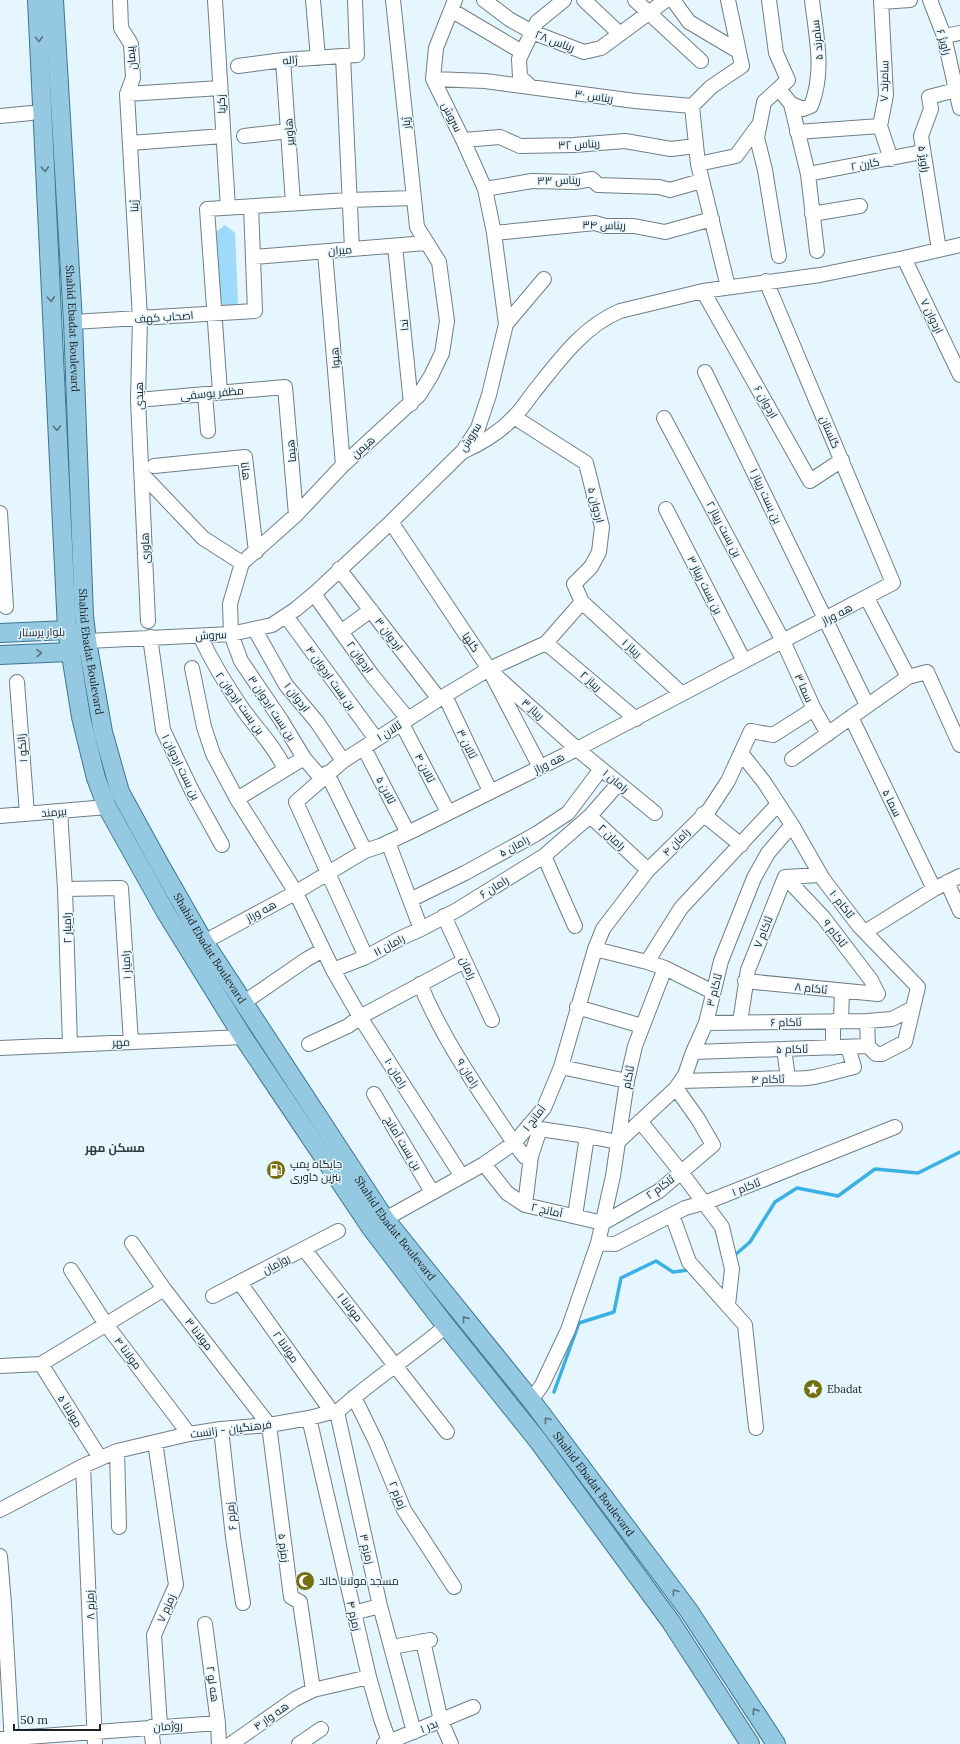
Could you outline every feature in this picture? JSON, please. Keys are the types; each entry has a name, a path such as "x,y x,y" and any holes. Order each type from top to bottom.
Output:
{"main road":[{"name":"Shahid Ebadat Boulevard","path":"37,0 67,630 80,717 96,778 107,807 165,911 243,1037 371,1228 446,1326 539,1442 671,1622 750,1744"},
{"name":"Shahid Ebadat Boulevard","path":"54,0 73,322 84,616 103,732 120,792 204,942 385,1219 531,1400 689,1611 776,1744"},
{"name":"بلوار پرستار","path":"0,633 67,630 87,641 70,652 0,655"},
{"path":"671,1622 689,1611"}],"street":[{"name":"پیمان","path":"120,0 121,28 131,44 133,78 127,94"},
{"name":"زکریا","path":"215,0 228,208"},
{"path":"313,0 318,58"},
{"path":"352,249 343,56 357,55 355,0"},
{"name":"ژیار","path":"393,0 417,227 426,243"},
{"name":"ریناس ۲۸","path":"484,0 509,19 532,32 584,52 601,48 666,0"},
{"path":"531,87 520,77 519,59 537,22 564,0"},
{"path":"584,0 620,34"},
{"path":"635,0 701,61"},
{"path":"673,0 689,22 738,51"},
{"path":"728,0 742,66 711,88 692,106 698,164 728,287"},
{"path":"769,0 776,52 788,80 764,102 757,138 765,170 779,256"},
{"name":"سامرند ۵","path":"791,104 802,109 811,106 816,95 820,62 812,0"},
{"path":"881,1 910,0"},
{"name":"راویژ ۶","path":"930,0 956,69 956,90 960,108"},
{"name":"سامرند ۷","path":"881,1 886,95 880,126 891,159"},
{"path":"432,79 436,48 453,5 522,52"},
{"path":"944,36 960,33"},
{"name":"ژاله","path":"238,66 283,60 343,56"},
{"name":"هاوبیر","path":"283,60 293,203"},
{"name":"ریناس ۳۰","path":"432,79 485,81 635,101 692,106"},
{"name":"سروش","path":"87,641 231,634 255,630 272,625 314,594 391,522 463,451 478,428 489,395 506,324 494,233 485,189 463,140 432,79"},
{"path":"127,94 220,88"},
{"path":"779,89 791,104 808,174 817,251"},
{"name":"راویژ ۵","path":"939,250 922,152 921,136 931,109 929,97 956,90"},
{"name":"ژینا","path":"127,94 140,318"},
{"path":"0,116 31,113"},
{"path":"698,164 736,156 761,122"},
{"path":"797,132 880,126"},
{"path":"244,136 289,131"},
{"path":"130,142 223,136"},
{"name":"ریناس ۳۲","path":"463,140 500,137 520,146 574,145 625,141 671,149 696,146"},
{"name":"کارن ۲","path":"808,174 922,152"},
{"name":"ریناس ۳۳","path":"485,189 532,181 575,182 592,179 598,186 659,187 670,190 702,181"},
{"path":"220,392 207,209 349,200 414,198"},
{"path":"251,206 254,258"},
{"path":"812,214 860,206"},
{"name":"ریناس ۳۴","path":"494,233 595,222 604,226 634,226 665,232 712,219"},
{"name":"میران","path":"254,258 426,243"},
{"name":"هیمن","path":"242,563 296,515 343,466 411,404 427,383 442,353 447,321 439,262 426,243"},
{"path":"463,451 486,440 514,417 559,360 587,331 596,324 620,311 703,291 766,281 820,275 960,245"},
{"name":"ندا","path":"395,246 411,404"},
{"name":"هیوا","path":"325,252 343,466"},
{"name":"اصحاب کهف","path":"73,322 256,311 254,258"},
{"name":"اردوان ۷","path":"904,258 960,375"},
{"path":"506,324 544,279"},
{"name":"گلستان","path":"766,281 893,583"},
{"name":"اردوان ۶","path":"703,291 810,481 842,460"},
{"name":"هیدی","path":"140,318 138,400 142,474"},
{"name":"بن بست ریباز ۱","path":"705,372 867,704"},
{"name":"مظفر یوسفی","path":"138,400 285,387"},
{"name":"هیما","path":"285,387 296,515"},
{"path":"205,394 208,431"},
{"name":"اردوان ۵","path":"514,417 586,463 602,527 599,552 591,567 574,584 582,602"},
{"name":"بن بست ریباز ۲","path":"664,418 783,641"},
{"name":"هانا","path":"154,466 245,457 256,552"},
{"path":"142,474 202,538 242,563 230,604 231,634"},
{"name":"هاوری","path":"142,474 148,621"},
{"name":"بن بست ریباز ۳","path":"666,509 744,661"},
{"path":"0,513 6,607"},
{"name":"گلها","path":"391,522 489,669 540,767"},
{"name":"اردوان ۳","path":"339,569 442,698"},
{"name":"هه وراز","path":"204,942 327,874 365,851 408,833 577,749 893,583"},
{"name":"اردوان ۲","path":"314,594 405,722"},
{"path":"867,598 908,677"},
{"path":"489,669 546,643 582,602"},
{"name":"ریباز ۱","path":"582,602 682,694"},
{"path":"342,632 371,610"},
{"name":"بن بست اردوان ۴","path":"286,616 376,740"},
{"name":"اردوان ۱","path":"255,630 286,686 317,722 343,761"},
{"name":"بن بست اردوان ۳","path":"231,634 241,661 281,720 304,758 324,776 365,851"},
{"name":"بن بست اردوان ۲","path":"200,636 215,668 244,711 279,756 286,769"},
{"name":"بن بست اردوان ۱","path":"150,637 163,730 192,791 222,845"},
{"name":"سما ۳","path":"783,641 814,709 828,734"},
{"name":"ریباز ۲","path":"546,643 636,719"},
{"name":"رامان ۱۰","path":"192,668 204,727 213,754 237,799 295,891 323,950 360,1017 461,1175"},
{"name":"ئالان ۱","path":"327,874 296,802 343,761 489,669"},
{"name":"ریباز ۳","path":"489,669 577,749"},
{"path":"792,759 851,718 867,704 908,677 927,672 960,745"},
{"name":"زانکو ۱","path":"17,682 27,814"},
{"name":"ئالان ۳","path":"442,698 490,791"},
{"name":"رامان ۴","path":"595,948 603,929 648,870 708,810 728,781 751,731 773,735 814,709"},
{"name":"سما ۵","path":"851,718 940,885 960,911"},
{"name":"ئالان ۴","path":"405,722 448,812"},
{"name":"ئالان ۵","path":"364,748 408,833"},
{"name":"رامان ۱","path":"577,749 655,813"},
{"name":"ئاکام ۱۰","path":"741,753 764,782 792,825 820,875 865,932 918,987 913,1008"},
{"path":"237,799 304,758"},
{"name":"رامان ۵","path":"410,900 478,866 536,834 568,813 601,769"},
{"name":"رامان ۲","path":"618,784 590,816 648,870"},
{"path":"647,962 681,908 778,804"},
{"name":"بیرمند","path":"0,816 107,807"},
{"name":"رامیار ۲","path":"60,811 65,889 70,1045"},
{"path":"703,814 741,845"},
{"name":"رامان ۶","path":"444,916 544,856 590,816"},
{"name":"ئاکام ۳","path":"618,1142 678,1084 685,1075 706,1023 721,961 754,878 768,852 792,825"},
{"path":"388,842 421,929"},
{"path":"544,856 575,926"},
{"path":"327,874 366,957"},
{"path":"785,877 820,875"},
{"path":"865,932 940,885 960,876"},
{"name":"ئاکام ۷","path":"740,1022 745,981 748,970 785,877"},
{"name":"ئاکام ۹","path":"785,877 823,917 871,980 878,994"},
{"name":"رامیار ۱","path":"65,889 121,888 132,1042"},
{"name":"رامان ۱۱","path":"334,970 366,957 444,916"},
{"name":"رامان","path":"444,916 492,1020"},
{"path":"595,948 665,968 713,992"},
{"name":"آمانج ۱","path":"385,1219 461,1175 484,1164 535,1127 561,1068 577,1007 595,948"},
{"path":"243,1003 307,959 323,950"},
{"path":"309,1044 348,1026 360,1017 464,961"},
{"name":"ئاکام","path":"531,1400 542,1384 568,1330 598,1243 613,1176 627,1081 634,1046 665,968"},
{"name":"ئاکام ۸","path":"745,981 878,994"},
{"name":"رامان ۹","path":"420,984 430,1008 454,1053 525,1157"},
{"path":"833,1048 842,990"},
{"path":"577,1007 642,1026"},
{"path":"913,1008 905,1042 882,1054 876,1054 868,1046 867,1021 892,1019 913,1008"},
{"name":"ئاکام ۶","path":"706,1023 867,1021"},
{"name":"مهر","path":"0,1048 243,1037"},
{"name":"ئاکام ۵","path":"693,1052 868,1046"},
{"name":"ئاکام ۴","path":"678,1084 788,1078 799,1079 854,1067 848,1047"},
{"path":"784,1049 788,1078"},
{"path":"561,1068 627,1081"},
{"name":"ئاکام ۲","path":"603,1223 659,1191 713,1145 678,1084"},
{"name":"بن بست آمانج","path":"374,1094 432,1192"},
{"path":"640,1121 705,1203 722,1227 732,1269 728,1305"},
{"path":"525,1205 535,1127 618,1142"},
{"name":"ئاکام ۱","path":"598,1243 615,1244 685,1208 705,1203 895,1127"},
{"path":"574,1216 588,1136"},
{"name":"آمانج ۲","path":"484,1164 507,1193 525,1205 603,1223"},
{"path":"672,1215 690,1262 745,1325 756,1428"},
{"name":"روژمان","path":"213,1296 338,1231"},
{"name":"مولانا ۳","path":"132,1243 164,1289 269,1425"},
{"name":"مولانا ۱","path":"304,1249 447,1432"},
{"name":"مولانا ۴","path":"71,1270 105,1323 189,1434"},
{"name":"مولانا ۲","path":"240,1283 334,1412"},
{"path":"0,1366 41,1364 105,1323 164,1289"},
{"name":"فرهنگیان - زانست","path":"0,1510 83,1466 117,1451 189,1434 221,1429 269,1425 334,1412 417,1351 446,1326"},
{"name":"مولانا ۵","path":"41,1364 100,1458"},
{"name":"زمزم ۲","path":"354,1397 376,1442 404,1510 454,1587"},
{"name":"زمزم ۳","path":"334,1412 380,1606 414,1732"},
{"name":"زمزم ۴","path":"309,1418 353,1613 388,1743"},
{"name":"زمزم ۵","path":"269,1425 291,1597 300,1602 313,1690"},
{"name":"زمزم ۶","path":"221,1429 233,1537 243,1603"},
{"name":"زمزم ۷","path":"153,1744 156,1727 154,1635 176,1585 155,1442"},
{"path":"117,1451 119,1527"},
{"name":"زمزم ۸","path":"83,1466 90,1598 94,1738"},
{"path":"0,1556 8,1740"},
{"path":"353,1613 380,1606"},
{"name":"هه لو ۲","path":"205,1624 218,1723 218,1744"},
{"path":"392,1647 426,1640 441,1721 451,1744"},
{"name":"هه وار ۴","path":"231,1744 295,1700 313,1690 369,1677"},
{"name":"بدر ۱","path":"388,1743 473,1707"},
{"name":"روژمان","path":"8,1740 94,1738 156,1727 218,1723"},
{"path":"299,1744 321,1729"}],"shaded area":[{"path":"225,225 235,233 238,303 228,310 220,303 216,232"}],"waterway":[{"path":"735,1255 750,1242 775,1202 797,1188 838,1196 875,1169 918,1173 960,1152"},
{"path":"554,1392 579,1323 614,1312 621,1278 656,1261 673,1272 689,1270"}],"place":[{"name":"جایگاه پمپ بنزین خاوری","path":"276,1170"},
{"name":"Ebadat","path":"813,1389"},
{"name":"مسجد مولانا خالد","path":"305,1581"}],"district":[{"name":"مسکن مهر","path":"115,1147"}]}
